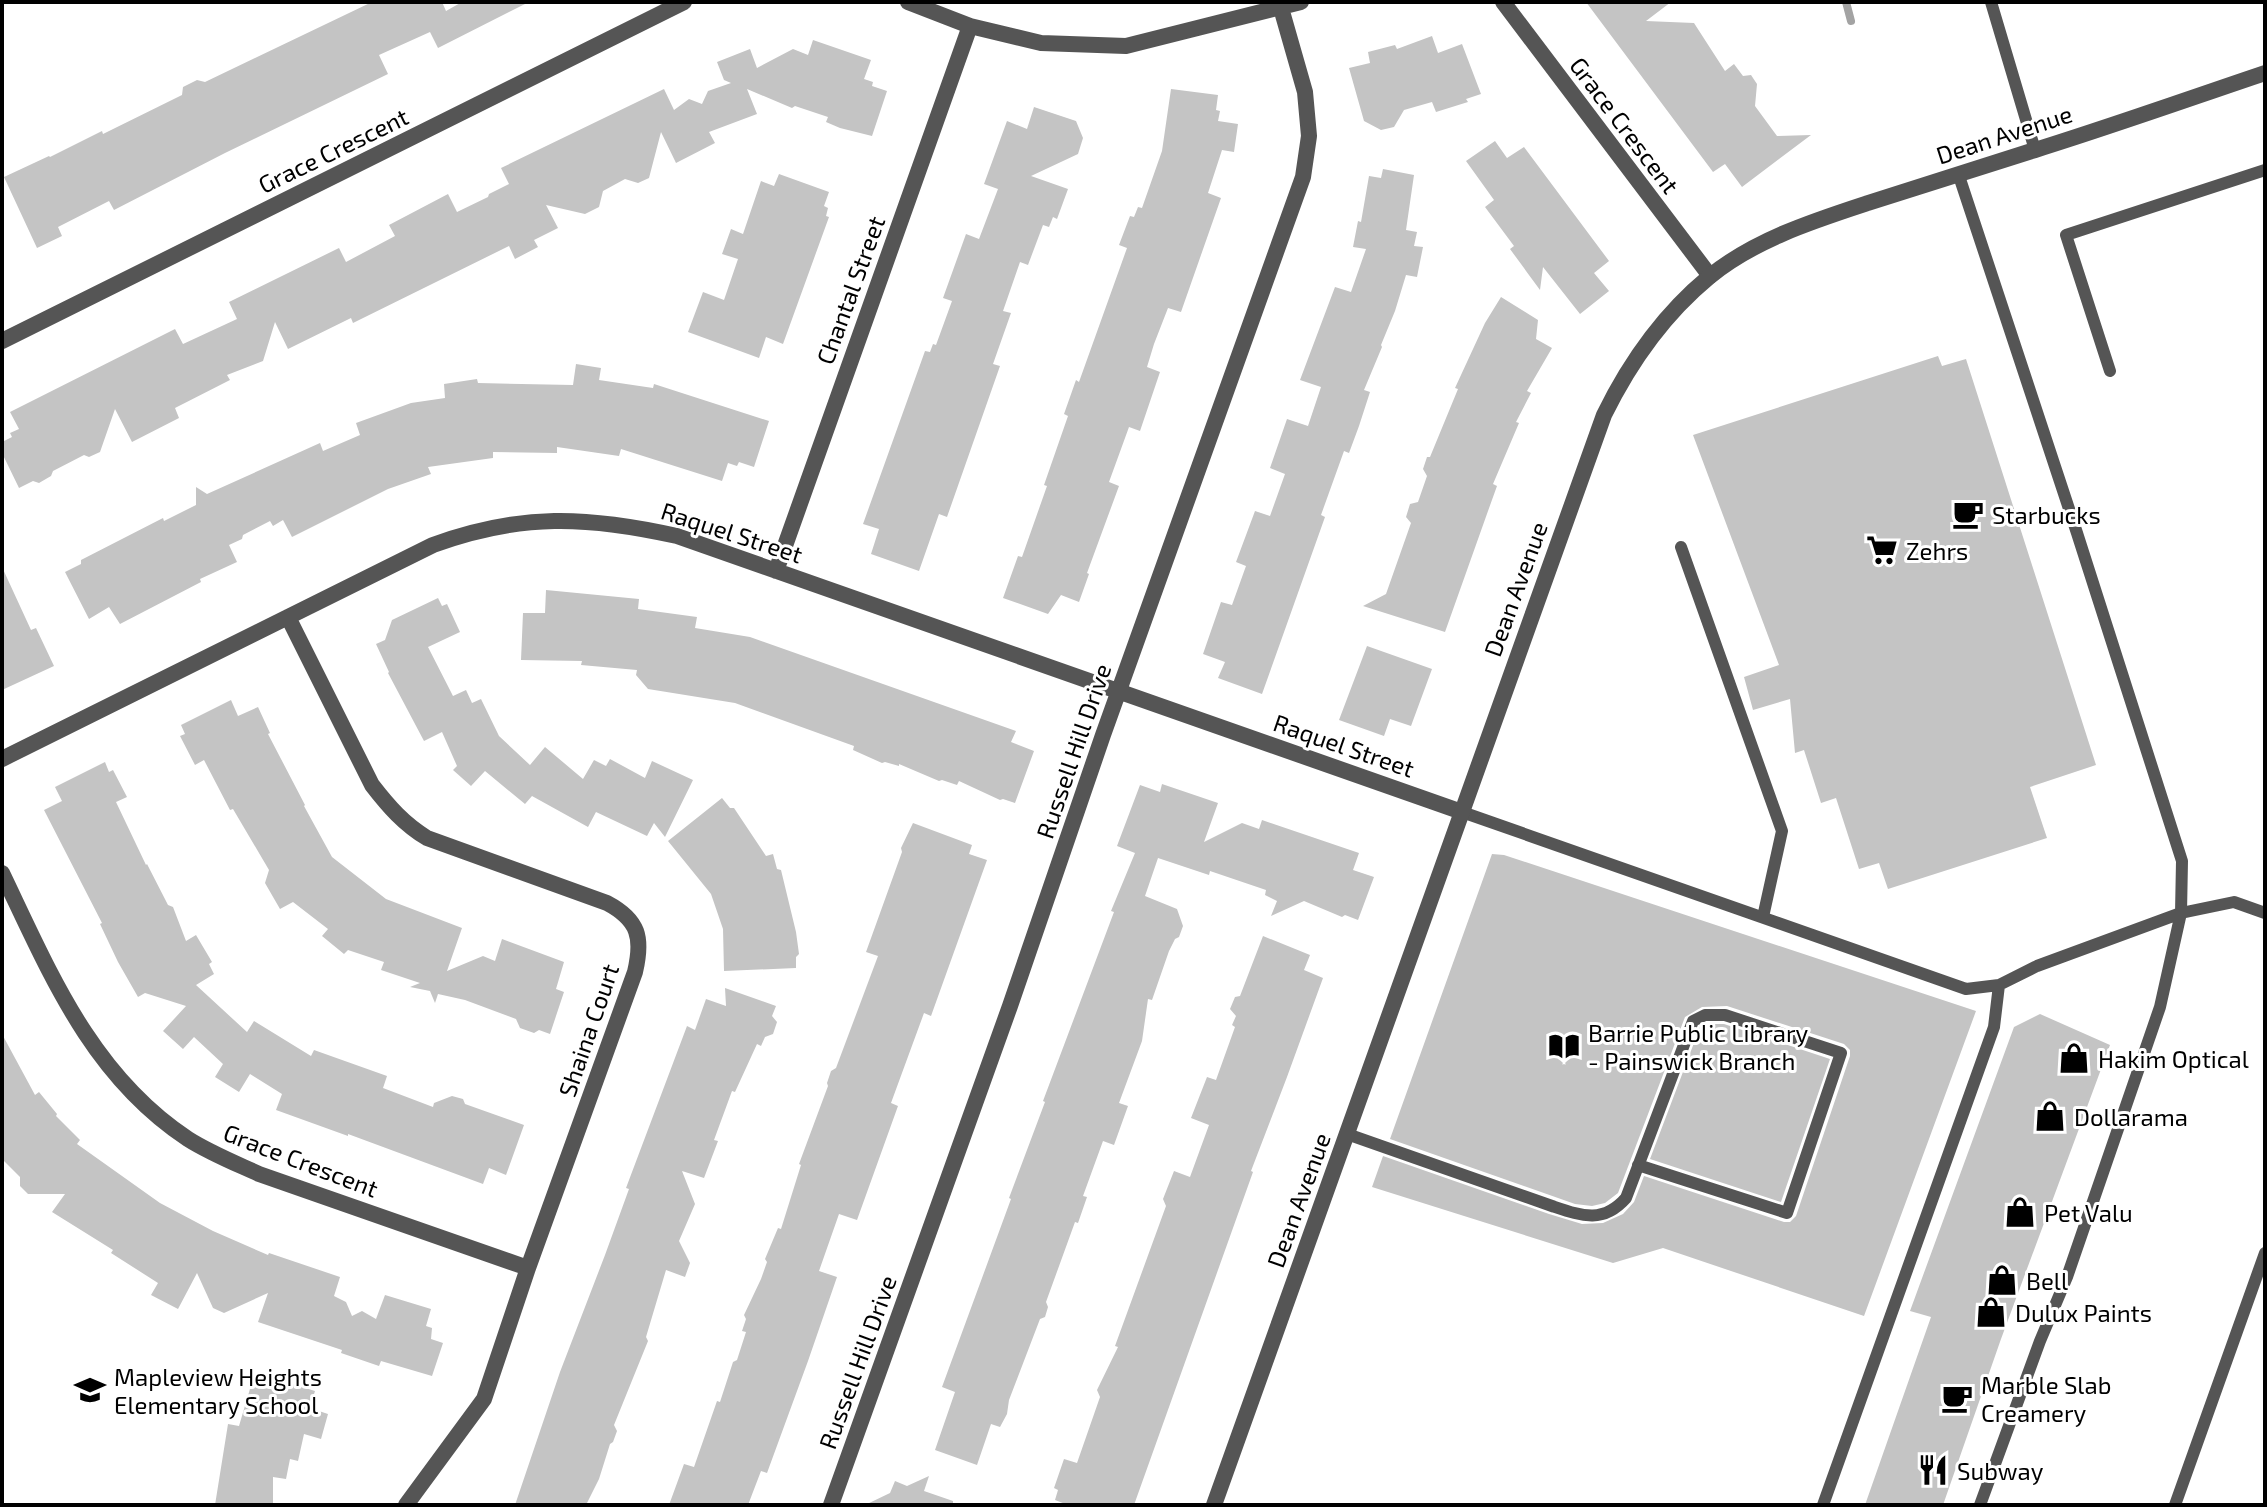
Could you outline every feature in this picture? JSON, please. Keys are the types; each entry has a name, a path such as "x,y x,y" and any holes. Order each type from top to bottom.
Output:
{"street":[{"name":"Grace Crescent","path":"2,341 684,2"},
{"path":"908,2 970,26 1041,43 1126,46 1301,2"},
{"name":"Grace Crescent","path":"1503,2 1710,276"},
{"name":"Russell Hill Drive","path":"831,1505 1303,177 1309,136 1305,92 1281,8"},
{"name":"Chantal Street","path":"776,571 970,26"},
{"name":"Dean Avenue","path":"1214,1505 1604,415 1620,381 1643,346 1668,316 1710,276 1741,255 1809,223 2265,73"},
{"name":"Raquel Street","path":"2,759 433,545 461,535 521,522 589,520 677,536 1462,812"},
{"name":"Shaina Court","path":"288,617 372,785 409,827 427,838 607,903 624,912 635,930 640,950 635,972 484,1399 406,1505"},
{"name":"Grace Crescent","path":"2,873 57,987 93,1047 134,1095 188,1139 221,1158 259,1174 528,1268"}],"lane":[{"path":"1991,2 2035,150"},
{"path":"2110,371 2066,235 2265,170"},
{"path":"1958,173 2182,861 2181,913 2156,1021 2067,1277 2035,1354 1980,1505"},
{"path":"1681,547 1782,831 1763,917"},
{"path":"1462,812 1966,989 1999,985 2037,966 2181,913 2234,902 2265,913"},
{"path":"1823,1505 1994,1027 1999,985"},
{"path":"1347,1134 1580,1215 1599,1216 1615,1211 1626,1198 1638,1165 1693,1021 1705,1015 1725,1015 1841,1053 1787,1213 1638,1165"},
{"path":"2175,1505 2265,1253"}],"building":[{"path":"372,2 442,2 446,11 462,2 529,2 438,48 430,32 379,55 388,74 114,210 109,201 58,227 62,236 37,248 4,177 182,95 183,87 197,80 205,82"},
{"path":"1586,2 1671,2 1646,21 1694,23 1725,71 1734,64 1743,76 1751,75 1757,84 1755,106 1777,136 1811,135 1742,187 1725,164 1713,172"},
{"path":"1432,36 1438,53 1462,44 1481,94 1466,99 1468,102 1436,112 1432,102 1404,110 1394,127 1381,130 1364,121 1349,68 1370,63 1368,52 1395,45 1397,49"},
{"path":"813,40 871,60 864,79 873,82 872,86 887,91 872,136 840,128 826,122 828,117 795,106 792,108 747,89 757,114 709,132 715,143 676,163 661,132 649,178 638,183 625,179 603,191 599,207 585,214 546,205 558,228 534,240 538,247 515,259 509,246 353,323 351,318 288,349 275,322 263,361 227,375 230,380 175,408 179,418 132,442 115,409 100,452 89,457 84,455 53,471 51,476 39,483 33,481 19,488 2,453 2,442 19,429 10,412 175,329 183,344 237,319 229,302 339,248 346,262 395,236 389,225 448,194 457,212 488,197 509,184 501,168 664,89 674,110 689,99 702,104 708,91 731,83 724,80 717,62 750,49 757,68 793,49 808,55"},
{"path":"1171,89 1218,95 1218,121 1238,124 1234,152 1222,150 1208,193 1221,198 1181,312 1168,308 1154,344 1147,367 1160,372 1140,431 1129,427 1109,482 1119,486 1079,602 1061,595 1048,614 1003,598 1018,556 1022,557 1068,416 1064,414 1076,380 1079,382 1127,248 1119,245 1130,216 1134,217 1138,207 1142,208 1162,151"},
{"path":"1034,107 1076,121 1083,138 1078,154 1031,176 1068,189 1057,219 1053,217 1049,227 1043,225 1028,265 1020,262 1003,311 1011,313 993,364 1000,366 947,517 939,514 919,571 871,554 879,529 863,524 925,351 930,352 933,344 936,345 952,301 943,298 966,234 979,239 998,189 984,184 1007,121 1027,129"},
{"path":"1495,141 1507,158 1524,147 1609,261 1594,273 1609,291 1580,314 1543,267 1540,290 1510,249 1514,246 1485,207 1494,200 1466,161"},
{"path":"1383,169 1414,175 1406,230 1417,232 1414,246 1423,247 1417,277 1406,275 1364,390 1370,392 1359,426 1349,453 1344,451 1321,515 1325,517 1262,694 1218,678 1225,662 1203,654 1221,602 1232,605 1246,566 1236,562 1255,511 1270,516 1285,474 1270,468 1287,419 1308,426 1321,387 1300,380 1335,287 1351,292 1366,249 1353,247 1369,176 1381,178"},
{"path":"779,174 829,192 824,206 828,208 826,216 829,217 783,344 766,337 759,358 688,332 703,292 724,300 738,259 722,254 731,229 743,234 761,181 774,186"},
{"path":"1501,297 1538,320 1536,339 1552,348 1527,391 1531,393 1516,422 1519,423 1493,484 1497,486 1445,632 1363,606 1386,594 1411,523 1406,517 1410,504 1418,502 1427,476 1423,469 1427,457 1430,457 1458,389 1455,388 1485,323"},
{"name":"Zehrs","path":"1938,356 1942,366 1966,359 2096,765 2030,787 2047,838 1888,889 1879,863 1859,869 1836,798 1821,803 1804,750 1795,753 1790,699 1753,710 1744,677 1779,665 1693,435"},
{"path":"576,364 601,368 599,380 653,388 654,384 769,421 754,467 739,462 737,466 728,463 722,481 621,449 619,456 557,447 557,453 493,452 493,458 428,467 431,474 388,489 292,537 283,520 273,526 270,521 229,545 237,562 120,624 109,607 89,619 65,572 81,564 81,560 163,518 164,521 196,505 196,487 207,494 320,443 323,451 360,435 356,423 411,403 445,398 444,384 477,379 478,383 573,385"},
{"path":"2,567 31,630 36,628 54,666 2,690"},
{"path":"546,590 639,599 638,609 697,617 695,628 750,637 1016,731 1011,742 1034,751 1015,803 1000,800 959,781 957,785 939,781 899,764 882,763 853,750 854,746 735,703 648,689 636,675 637,670 581,665 582,661 521,660 523,613 545,613"},
{"path":"438,598 442,606 447,604 460,632 428,647 453,696 466,690 472,703 481,699 499,736 530,765 545,747 583,779 594,760 606,766 610,759 645,778 652,761 693,780 665,837 654,823 647,836 596,812 588,827 532,796 525,804 485,771 471,786 453,770 457,766 442,732 424,741 376,644 385,640 392,620"},
{"path":"1367,646 1432,669 1411,726 1390,719 1384,736 1339,720"},
{"path":"231,700 238,716 258,707 268,734 332,857 386,899 462,928 447,971 483,956 495,961 502,939 564,962 556,989 564,992 550,1034 520,1028 516,1019 465,1000 438,994 435,1003 430,991 410,987 420,983 381,970 384,962 348,950 344,954 322,936 328,929 293,902 280,909 265,883 269,870 233,809 230,810 204,760 195,765 180,736 185,734 181,725"},
{"path":"105,762 109,772 113,770 127,797 116,802 146,865 168,905 173,907 186,941 196,935 212,962 209,964 214,974 196,985 247,1032 254,1021 311,1056 314,1050 387,1076 383,1088 433,1107 434,1103 452,1096 463,1099 465,1104 524,1125 506,1175 489,1168 483,1184 276,1110 282,1094 250,1074 239,1092 215,1077 223,1064 194,1037 183,1049 163,1031 186,1006 145,993 138,997 44,810 62,801 55,787"},
{"path":"1162,784 1218,803 1204,842 1242,823 1259,829 1262,820 1359,853 1353,870 1374,877 1358,920 1345,915 1342,917 1304,901 1271,916 1277,901 1265,895 1266,890 1158,858 1145,896 1177,909 1183,926 1169,951 1152,1000 1148,999 1142,1041 1119,1103 1128,1106 1114,1145 1103,1141 1083,1196 1087,1197 1078,1223 1075,1222 1046,1302 1045,1317 1040,1319 1009,1400 1007,1414 1000,1427 991,1424 977,1465 935,1450 955,1392 942,1387 1011,1199 1043,1101 1114,912 1111,911 1135,853 1117,846 1140,785 1160,792"},
{"path":"722,798 730,808 734,808 766,856 773,854 777,869 781,870 796,932 799,954 796,968 724,971 723,929 711,894 668,841"},
{"path":"913,823 972,845 969,854 987,860 931,1016 924,1013 891,1103 898,1106 857,1220 839,1214 819,1271 837,1277 808,1361 767,1473 761,1471 748,1505 669,1505 684,1464 694,1467 717,1401 720,1402 733,1362 737,1360 746,1332 742,1331 746,1319 744,1315 761,1279 767,1262 765,1259 778,1228 781,1229 799,1164 831,1071 836,1068 878,956 866,952 901,848"},
{"name":"Barrie Public Library - Painswick Branch","path":"1492,854 1504,855 1976,1011 1864,1316 1663,1248 1613,1263 1372,1187 1383,1156 1582,1224 1603,1223 1623,1214 1634,1202 1644,1176 1784,1222 1790,1222 1796,1216 1850,1050 1844,1044 1727,1006 1702,1007 1685,1017 1618,1193 1605,1203 1592,1206 1575,1204 1390,1139"},
{"path":"1263,936 1310,955 1304,970 1323,978 1251,1171 1134,1505 1068,1505 1055,1500 1058,1490 1054,1488 1064,1459 1077,1463 1100,1397 1097,1390 1118,1347 1115,1346 1166,1206 1163,1199 1174,1171 1190,1177 1209,1125 1191,1118 1207,1077 1216,1080 1235,1027 1232,1025 1236,1016 1230,1009 1235,997 1240,996"},
{"path":"725,988 776,1006 772,1016 777,1022 773,1034 765,1037 761,1046 757,1044 735,1092 732,1091 704,1178 682,1171 695,1204 679,1241 690,1263 685,1277 666,1270 646,1337 648,1341 614,1425 617,1431 613,1442 586,1505 515,1505 560,1372 629,1189 626,1188 687,1026 695,1030 706,999 726,1006"},
{"path":"2040,1014 2110,1045 1943,1505 1865,1505 1931,1317 1910,1311 2014,1027"},
{"path":"1724,1024 1830,1059 1781,1202 1650,1159 1700,1027"},
{"path":"2,1034 35,1095 39,1092 56,1116 80,1140 77,1144 160,1203 268,1255 340,1277 334,1296 346,1302 352,1316 362,1311 376,1319 385,1295 431,1309 426,1326 432,1328 431,1339 443,1343 432,1376 381,1361 379,1366 258,1322 268,1293 224,1313 213,1308 197,1273 178,1309 151,1295 158,1283 52,1212 65,1194 28,1194 20,1186 20,1177 2,1159"},
{"path":"260,1374 315,1391 310,1408 328,1414 321,1439 304,1434 298,1461 290,1459 286,1479 273,1477 273,1505 215,1505 228,1424 239,1426 252,1382 257,1384"},
{"path":"929,1476 924,1491 953,1501 953,1505 865,1505 890,1493 895,1481 907,1486"}],"waterway":[{"path":"1846,2 1851,21"}],"place":[{"name":"Starbucks","path":"1968,514"},
{"name":"Zehrs","path":"1882,550"},
{"name":"Barrie Public Library - Painswick Branch","path":"1564,1046"},
{"name":"Hakim Optical","path":"2074,1058"},
{"name":"Dollarama","path":"2050,1116"},
{"name":"Pet Valu","path":"2020,1212"},
{"name":"Bell","path":"2002,1280"},
{"name":"Dulux Paints","path":"1991,1312"},
{"name":"Mapleview Heights Elementary School","path":"90,1390"},
{"name":"Marble Slab Creamery","path":"1957,1398"},
{"name":"Subway","path":"1933,1470"}]}
